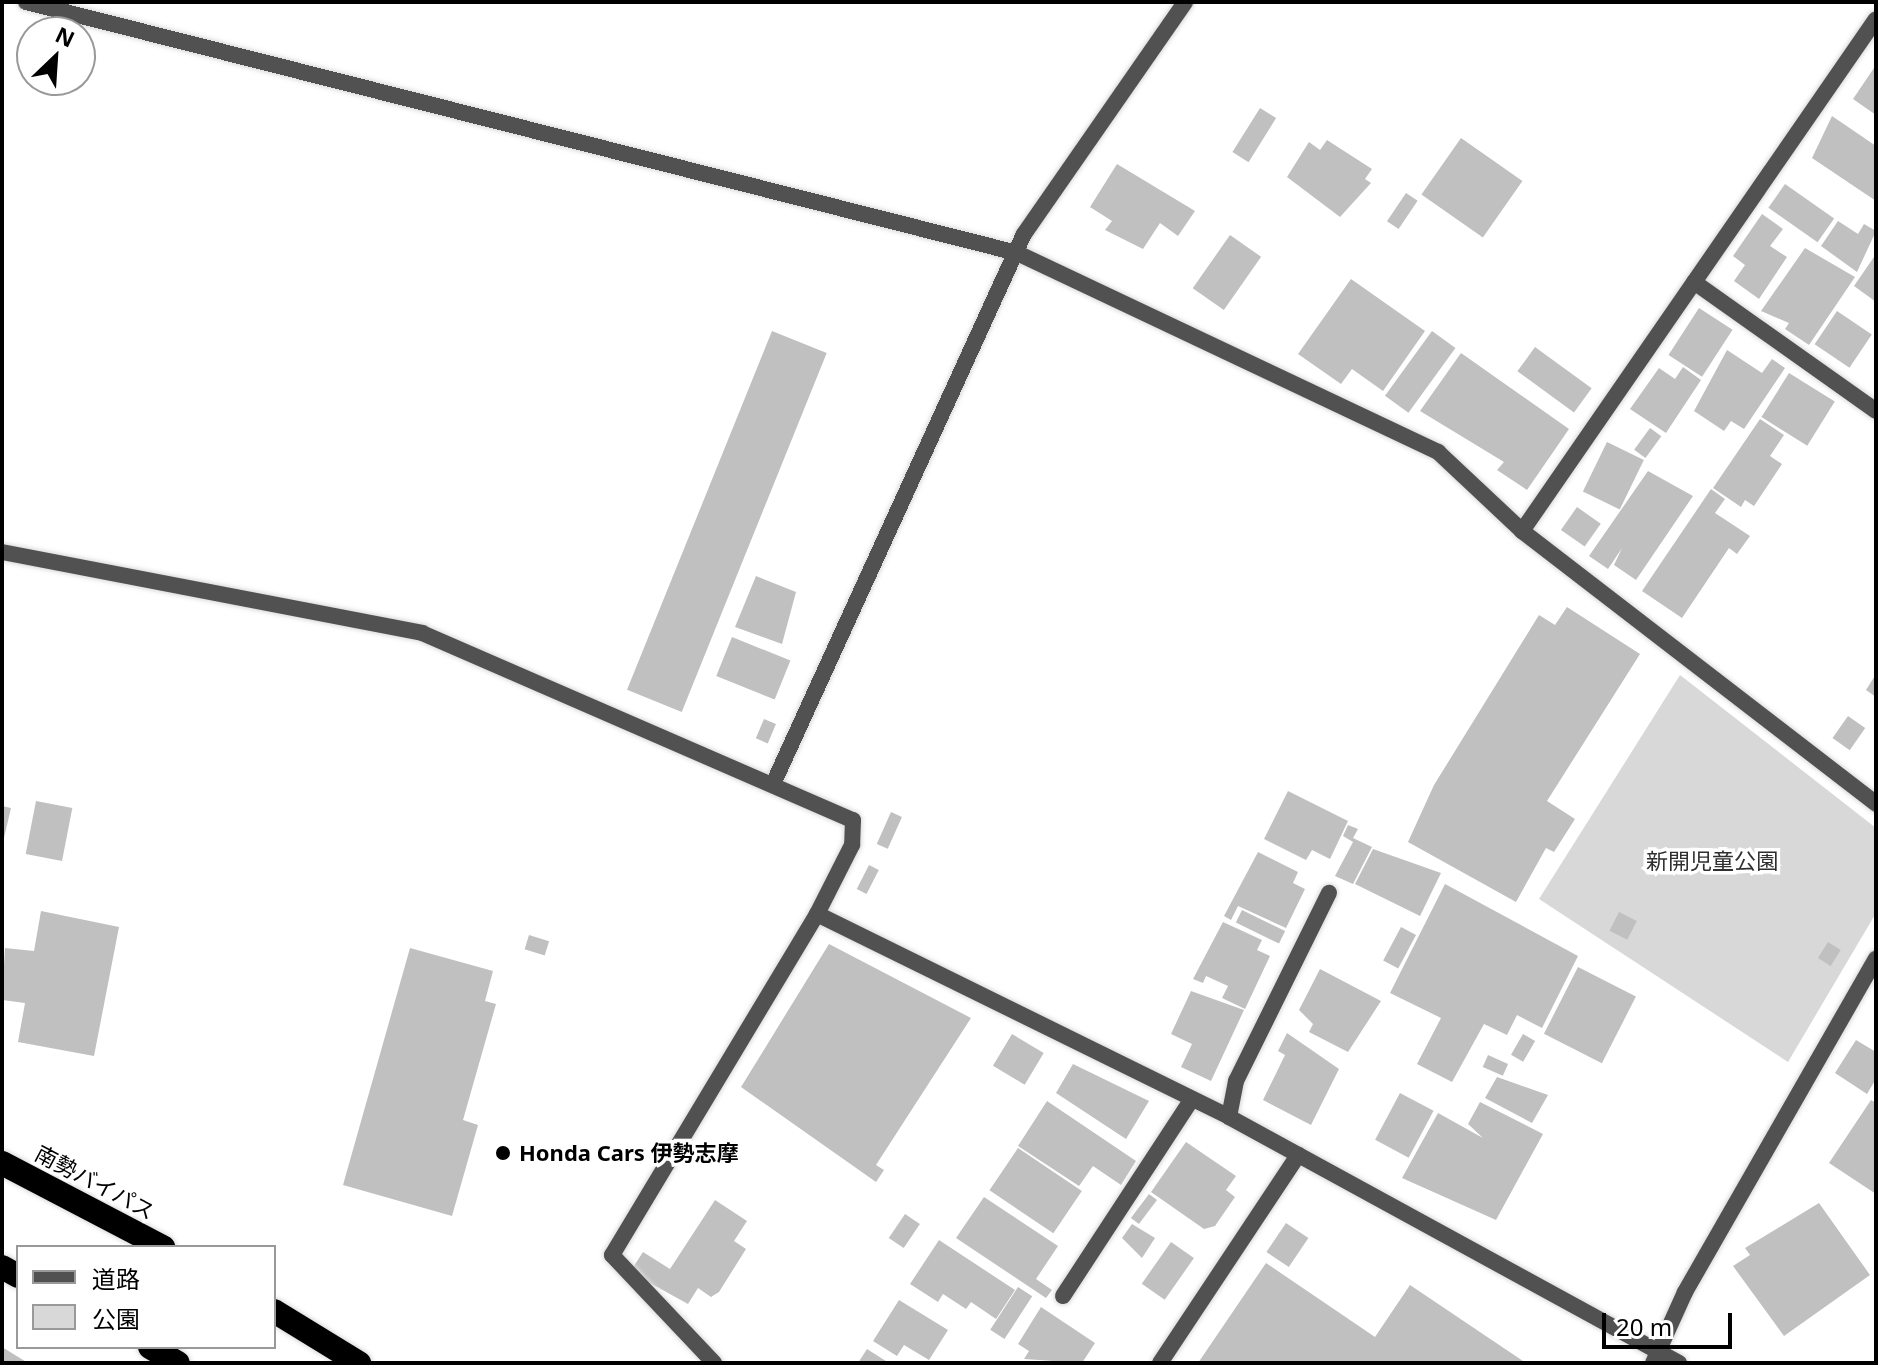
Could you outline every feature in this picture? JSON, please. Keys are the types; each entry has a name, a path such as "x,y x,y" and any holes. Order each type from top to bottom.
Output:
{"highway":[{"name":"南勢バイパス","path":"2,1163 159,1245"},
{"path":"276,1312 359,1363"},
{"path":"154,1349 178,1363"}],"street":[{"path":"26,2 1017,253 1438,452 1522,531 1876,804"},
{"path":"774,782 1017,253 1185,2"},
{"path":"1522,531 1876,19"},
{"path":"1694,282 1876,411"},
{"path":"2,552 422,633 774,782 853,820 852,845 817,914 612,1255 714,1363"},
{"path":"1229,1117 1236,1081 1329,893"},
{"path":"817,914 1229,1117 1656,1355 1679,1363"},
{"path":"1656,1355 1876,959"},
{"path":"1063,1296 1192,1099"},
{"path":"1160,1363 1298,1155"}],"green space":[{"name":"新開児童公園","path":"1680,675 1876,828 1876,913 1788,1062 1539,899"}],"building":[{"path":"1876,65 1876,115 1853,99"},
{"path":"1260,108 1276,118 1249,162 1232,152"},
{"path":"1832,116 1876,146 1876,201 1812,158"},
{"path":"1461,138 1522,181 1483,238 1421,195"},
{"path":"1327,140 1372,169 1365,179 1371,183 1340,217 1287,177 1309,142 1320,150"},
{"path":"1117,164 1195,211 1178,236 1160,223 1143,249 1105,230 1112,221 1090,207"},
{"path":"1785,184 1834,218 1818,242 1768,208"},
{"path":"1406,193 1418,201 1399,229 1387,221"},
{"path":"1762,214 1783,229 1770,246 1787,257 1759,299 1734,281 1745,265 1733,256"},
{"path":"1838,221 1858,234 1864,224 1876,231 1857,272 1821,246"},
{"path":"1230,235 1261,257 1224,310 1193,288"},
{"path":"1805,248 1855,277 1809,345 1785,329 1789,323 1761,311"},
{"path":"1876,254 1876,302 1854,286"},
{"path":"1351,279 1425,331 1383,391 1352,369 1341,384 1298,354"},
{"path":"1699,308 1733,330 1702,377 1669,355"},
{"path":"1837,311 1872,334 1849,368 1815,344"},
{"path":"772,331 827,353 682,712 627,690"},
{"path":"1432,331 1455,348 1408,413 1385,396"},
{"path":"1535,347 1592,388 1574,412 1517,371"},
{"path":"1727,350 1762,373 1772,359 1785,368 1744,429 1731,421 1724,431 1694,411"},
{"path":"1461,353 1569,429 1527,490 1497,470 1504,462 1420,411"},
{"path":"1683,367 1701,380 1666,433 1630,409 1659,368 1675,379"},
{"path":"1789,373 1835,402 1807,446 1761,417"},
{"path":"1760,419 1784,435 1770,456 1782,464 1754,506 1745,500 1741,507 1713,488"},
{"path":"1650,428 1661,436 1645,458 1634,450"},
{"path":"1607,442 1644,460 1620,509 1583,491"},
{"path":"1648,471 1693,496 1636,580 1614,565 1622,548 1608,569 1589,556"},
{"path":"1711,489 1725,499 1715,513 1750,536 1737,554 1729,548 1682,618 1642,591"},
{"path":"1577,507 1601,524 1585,547 1561,530"},
{"path":"756,576 796,592 782,644 735,627"},
{"path":"1567,607 1640,654 1547,801 1575,819 1554,852 1546,848 1516,902 1408,842 1434,785 1539,615 1555,625"},
{"path":"732,637 790,661 775,700 716,676"},
{"path":"1876,674 1876,697 1866,690"},
{"path":"1848,716 1865,728 1850,750 1833,738"},
{"path":"764,719 776,724 768,743 756,738"},
{"path":"1288,791 1348,821 1330,859 1312,850 1306,860 1264,839"},
{"path":"36,801 72,808 62,861 26,854"},
{"path":"2,806 11,808 3,842 2,842"},
{"path":"891,812 902,817 888,849 877,844"},
{"path":"1348,825 1358,829 1353,838 1372,847 1353,884 1335,876 1353,842 1343,836"},
{"path":"1373,849 1441,873 1420,916 1355,884"},
{"path":"1258,852 1298,872 1293,883 1305,889 1286,928 1238,906 1231,920 1224,916"},
{"path":"869,865 879,870 867,894 857,889"},
{"path":"1445,884 1578,956 1542,1028 1517,1015 1507,1035 1484,1024 1452,1082 1417,1064 1441,1018 1390,993"},
{"path":"1242,910 1285,931 1279,944 1236,923"},
{"path":"41,911 119,927 94,1056 18,1042 25,1003 2,1000 5,948 34,951"},
{"path":"1619,912 1637,921 1627,940 1609,931"},
{"path":"1223,922 1262,940 1257,950 1270,956 1245,1009 1222,998 1228,986 1206,976 1203,983 1193,979"},
{"path":"1401,927 1416,935 1398,969 1383,961"},
{"path":"529,935 549,941 545,955 525,949"},
{"path":"1828,942 1841,950 1831,966 1818,958"},
{"path":"829,944 971,1018 876,1165 884,1170 876,1182 741,1087"},
{"path":"410,948 493,971 485,1001 496,1004 463,1120 478,1125 452,1216 343,1185"},
{"path":"1578,967 1636,997 1602,1063 1544,1034"},
{"path":"1320,969 1381,1001 1348,1052 1309,1032 1313,1024 1299,1010"},
{"path":"1191,991 1244,1010 1211,1081 1181,1067 1192,1044 1171,1034"},
{"path":"1287,1033 1339,1069 1311,1125 1263,1100 1285,1055 1278,1051"},
{"path":"1012,1034 1044,1053 1025,1085 993,1066"},
{"path":"1523,1034 1535,1041 1523,1062 1511,1055"},
{"path":"1856,1040 1876,1052 1876,1079 1867,1094 1835,1073"},
{"path":"1488,1055 1508,1064 1503,1076 1483,1067"},
{"path":"1073,1064 1149,1101 1126,1139 1056,1093"},
{"path":"1497,1077 1548,1095 1532,1123 1485,1098"},
{"path":"1400,1093 1434,1111 1409,1158 1375,1140"},
{"path":"1871,1100 1876,1103 1876,1194 1829,1163"},
{"path":"1047,1101 1136,1161 1121,1185 1093,1166 1079,1186 1018,1146"},
{"path":"1480,1102 1543,1134 1496,1220 1402,1178 1438,1113 1483,1138 1468,1124"},
{"path":"1186,1142 1236,1176 1226,1190 1235,1197 1215,1226 1204,1229 1151,1192"},
{"path":"1018,1148 1082,1191 1053,1233 989,1190"},
{"path":"1149,1194 1157,1200 1139,1224 1131,1218"},
{"path":"984,1197 1058,1246 1036,1279 1052,1290 1046,1298 956,1238"},
{"path":"715,1200 747,1221 734,1241 746,1249 719,1292 711,1297 698,1288 688,1304 630,1272 643,1252 670,1269"},
{"path":"1819,1203 1870,1275 1784,1336 1733,1266 1750,1255 1745,1248"},
{"path":"905,1214 920,1224 904,1248 889,1238"},
{"path":"1286,1223 1308,1238 1289,1267 1266,1252"},
{"path":"1132,1224 1155,1238 1142,1258 1122,1238"},
{"path":"939,1240 1015,1290 996,1319 971,1302 966,1309 943,1294 938,1302 910,1284"},
{"path":"1171,1242 1194,1258 1165,1300 1142,1284"},
{"path":"1266,1263 1375,1337 1410,1285 1526,1363 1198,1363"},
{"path":"1018,1287 1032,1296 1004,1339 990,1330"},
{"path":"899,1300 948,1330 929,1360 904,1345 897,1356 873,1341"},
{"path":"1041,1307 1095,1343 1082,1363 1024,1359 1029,1351 1018,1344"},
{"path":"2,1347 28,1363 2,1363"},
{"path":"867,1349 889,1363 858,1363"}],"place":[{"name":"Honda Cars 伊勢志摩","path":"503,1153"}]}
